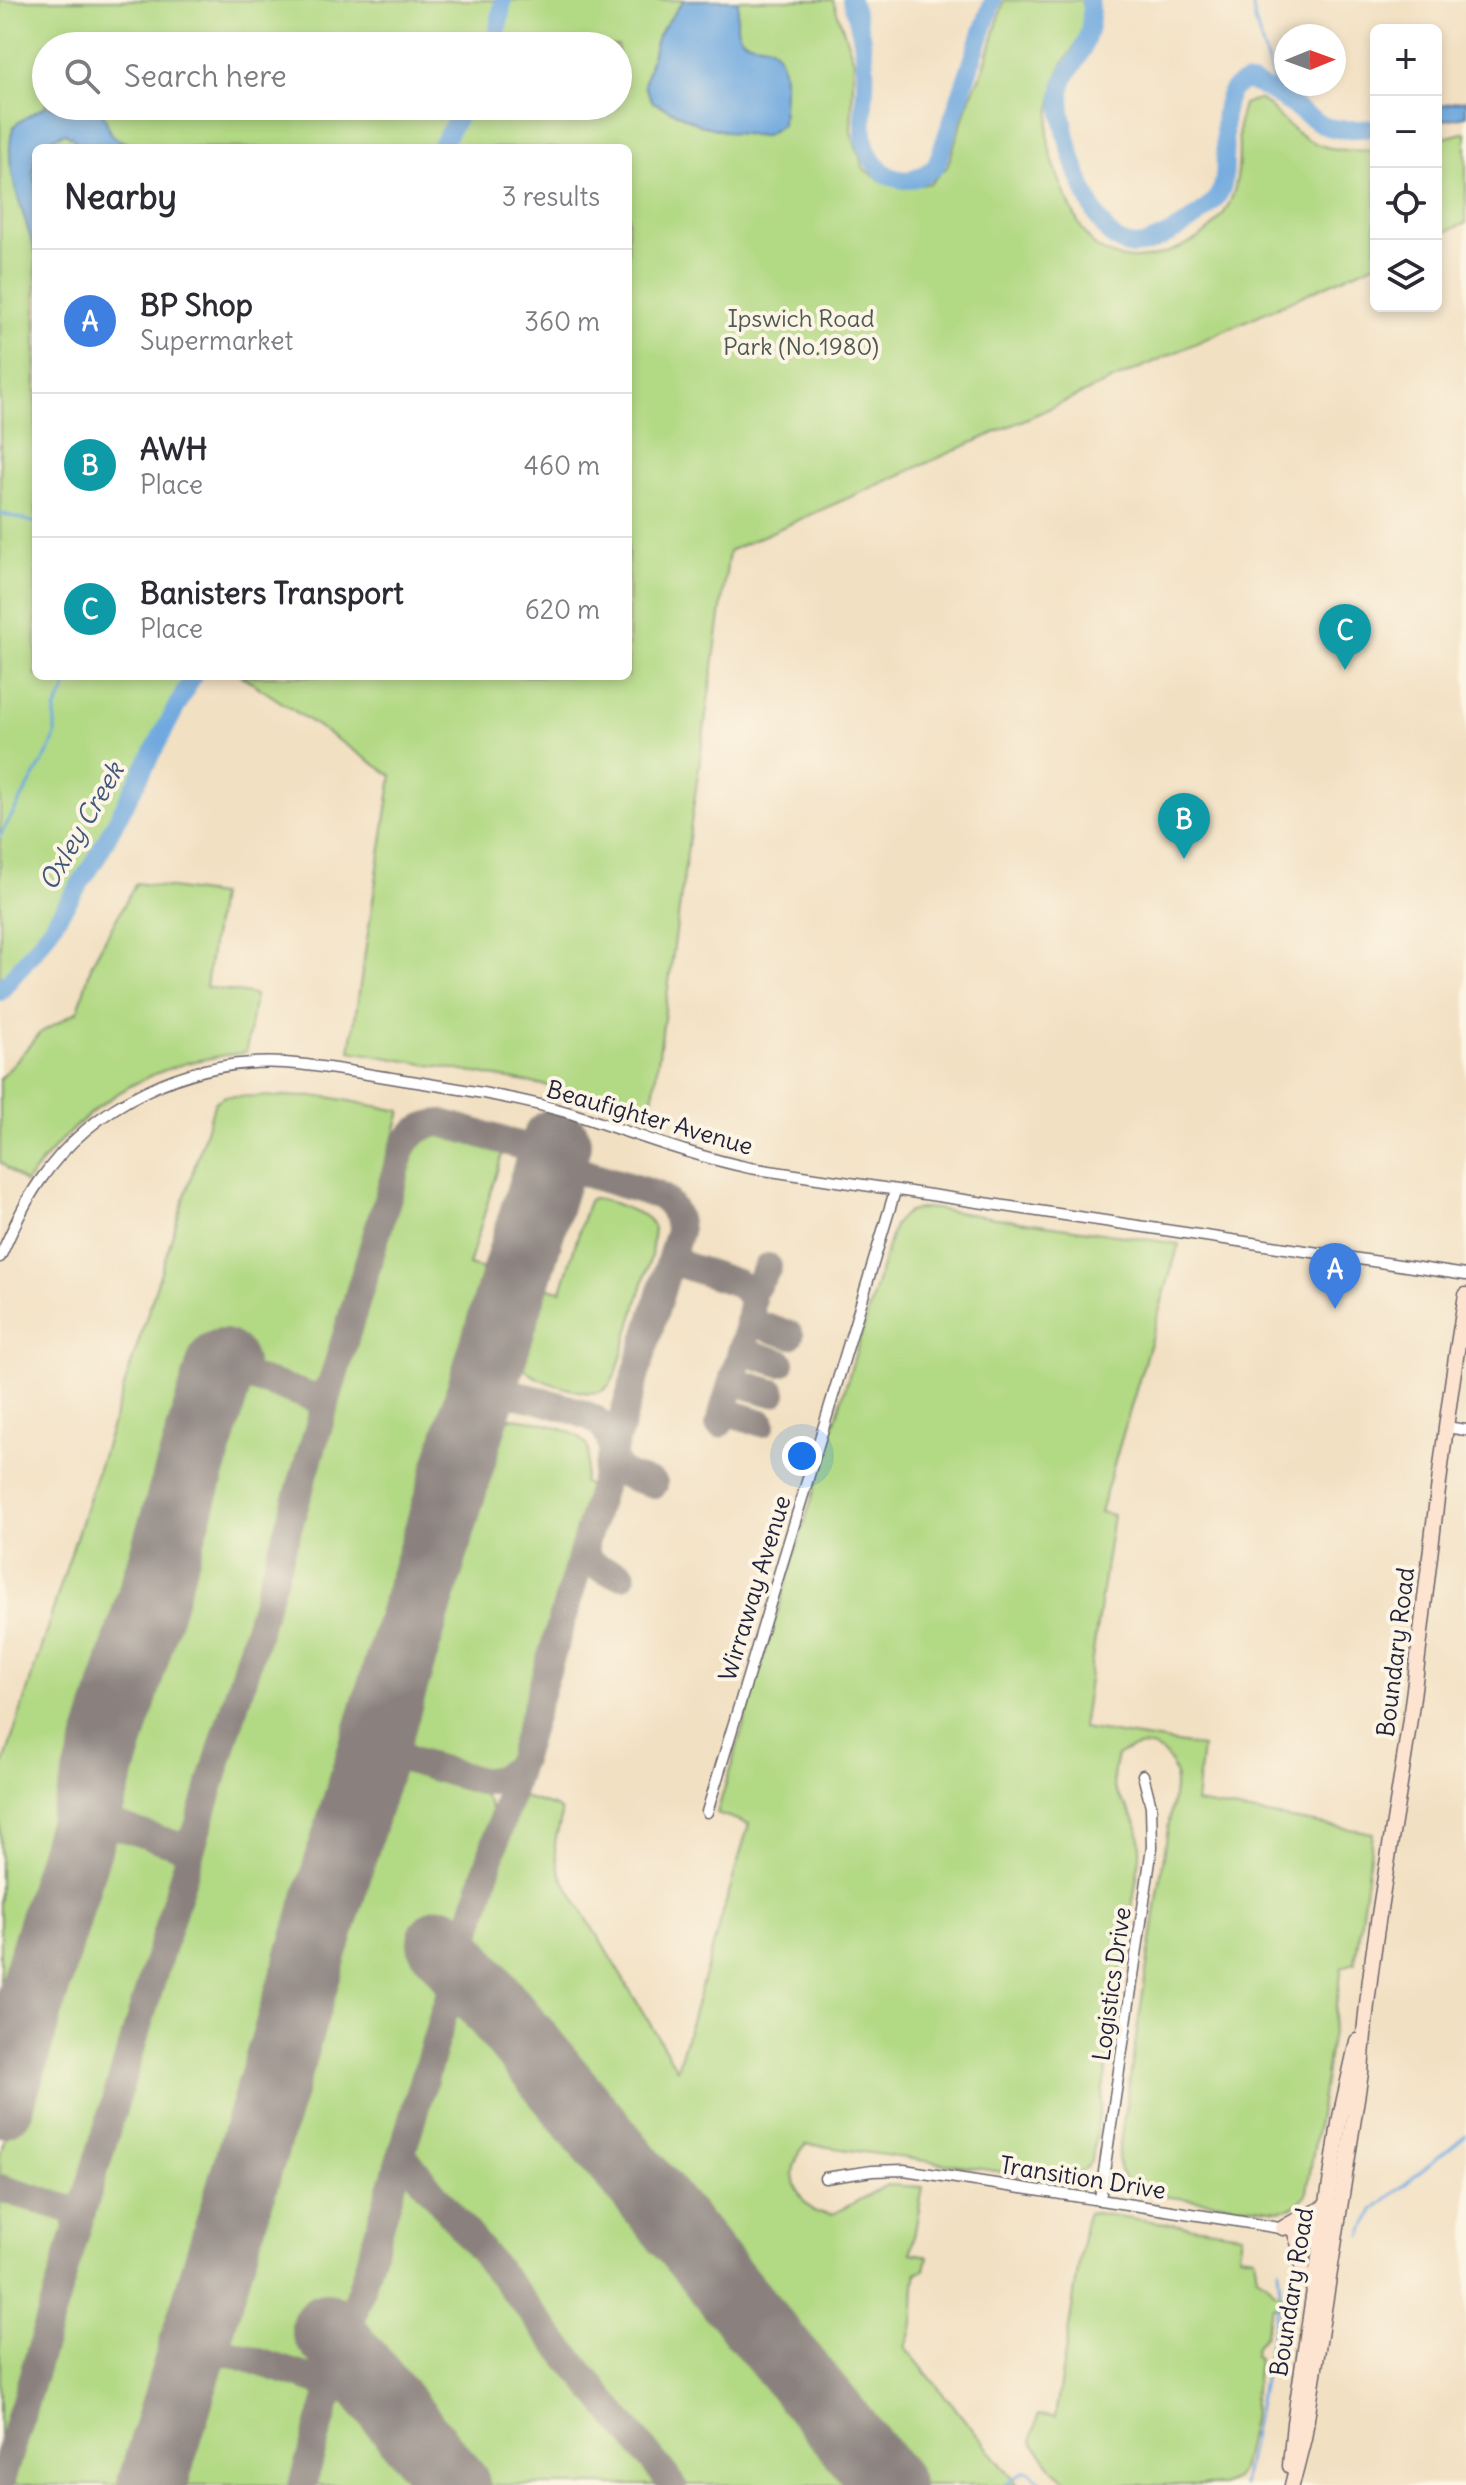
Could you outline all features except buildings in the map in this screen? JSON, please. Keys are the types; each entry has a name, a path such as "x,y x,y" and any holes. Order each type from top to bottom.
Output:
{"main road":[{"name":"Boundary Road","path":"1291,2485 1304,2438 1328,2239 1361,2073 1365,2013 1415,1683 1446,1427 1466,1295"},
{"name":"Boundary Road","path":"1291,2485 1294,2423 1314,2289 1328,2239 1327,2205 1346,2085 1365,2013"},
{"path":"1314,2289 1303,2272 1301,2252 1288,2229 1298,2218 1313,2214 1327,2205"}],"street":[{"name":"Beaufighter Avenue","path":"0,1257 38,1182 94,1122 136,1096 185,1075 240,1064 283,1063 503,1097 569,1113 720,1162 1026,1211 1196,1233 1466,1275"},
{"name":"Wirraway Avenue","path":"707,1812 895,1191"},
{"path":"1446,1427 1466,1430"},
{"name":"Logistics Drive","path":"1100,2199 1152,1847 1151,1806 1143,1775"},
{"name":"Transition Drive","path":"825,2178 904,2170 1288,2229 1328,2239"}],"green space":[{"name":"Ipswich Road Park (No.1980)","path":"0,0 833,0 854,61 851,132 864,169 882,181 904,188 930,183 947,167 970,97 984,68 1004,0 1081,0 1084,11 1082,30 1054,87 1048,138 1066,197 1082,229 1098,248 1126,258 1149,258 1172,251 1200,237 1222,216 1235,188 1239,161 1239,120 1243,104 1258,99 1263,101 1297,133 1328,148 1370,150 1370,266 729,551 652,1104 350,1051 392,776 248,680 632,680 632,144 32,144 32,680 191,680 95,861 42,941 0,989"},
{"path":"1466,132 1466,223 1442,233 1442,168 1442,138"},
{"path":"136,883 219,895 206,987 255,995 246,1052 183,1064 130,1086 90,1113 56,1146 25,1183 0,1162 0,1079 40,1033 78,1011 92,963"},
{"path":"225,1096 328,1097 401,1111 322,1382 304,1388 199,1355 158,1493 163,1509 0,2051 0,1776 215,1102"},
{"path":"439,1131 503,1151 469,1265 491,1271 126,2485 7,2485 408,1153 421,1138"},
{"path":"593,1198 643,1215 654,1228 651,1256 616,1374 605,1389 592,1393 541,1379 525,1369 517,1356 539,1286 561,1291 586,1209"},
{"path":"927,1208 1179,1244 1100,1512 1113,1515 1082,1728 1202,1747 1196,1803 1373,1833 1355,1963 1342,1967 1307,2192 1296,2206 1279,2210 1137,2193 1122,2173 1118,2157 1176,1776 1172,1765 1160,1751 1145,1746 1136,1747 1117,1756 1114,1768 1116,1791 1138,1828 1140,1857 1089,2164 1079,2174 1060,2180 807,2144 793,2171 800,2196 814,2212 833,2214 887,2185 923,2187 911,2253 928,2256 925,2270 917,2272 912,2329 905,2347 1018,2485 313,2485 340,2401 351,2399 356,2402 396,2452 435,2421 361,2331 361,2323 453,2019 460,2015 472,2018 512,2066 549,2035 481,1951 477,1941 520,1796 561,1811 555,1847 562,1877 677,2069 749,1824 717,1813 894,1226 908,1212"},
{"path":"256,1388 307,1405 311,1419 187,1834 176,1838 112,1819 107,1815 106,1804 192,1518 205,1506 239,1395 246,1389"},
{"path":"511,1418 554,1426 584,1442 588,1449 588,1461 583,1482 589,1486 588,1501 514,1751 502,1766 484,1772 416,1753 405,1746 402,1739 496,1429"},
{"path":"396,1769 414,1771 476,1790 489,1804 492,1824 461,1923 421,1957 443,1984 345,2311 307,2342 328,2368 327,2374 315,2374 234,2347 226,2339 225,2331"},
{"path":"103,1832 171,1851 178,1858 178,1863 78,2195 65,2201 4,2182 0,2179 0,2154 95,1838"},
{"path":"0,2196 63,2215 68,2224 0,2456"},
{"path":"1088,2214 1242,2234 1239,2254 1254,2256 1257,2276 1268,2283 1274,2292 1283,2295 1293,2287 1287,2327 1278,2325 1282,2308 1272,2306 1264,2336 1256,2346 1254,2356 1258,2358 1252,2420 1241,2471 1235,2479 1222,2485 1072,2485 1054,2470 1032,2442 1038,2415 1055,2417 1086,2218"},
{"path":"225,2360 304,2383 318,2394 319,2401 293,2485 178,2485 213,2369"}],"water":[{"path":"684,0 738,0 737,24 741,37 770,47 780,57 784,76 782,125 764,136 732,133 700,125 653,102 644,85 658,35"},
{"path":"1466,100 1466,116 1442,120 1442,105"},
{"path":"32,114 32,120 105,120 114,137 130,144 75,144 74,139 65,133 53,138 49,144 32,144 32,241 16,189 10,156 14,126"}],"waterway":[{"name":"Oxley Creek","path":"497,32 503,0"},
{"name":"Oxley Creek","path":"851,0 861,33 864,58 865,142 877,167 903,180 920,176 936,166 993,0"},
{"name":"Oxley Creek","path":"1090,0 1091,17 1086,40 1063,84 1063,117 1073,160 1090,202 1107,231 1121,243 1137,246 1158,239 1190,221 1216,198 1224,179 1227,101 1233,89 1243,83 1261,86 1328,127 1370,128"},
{"path":"1252,0 1255,21 1278,97"},
{"name":"Oxley Creek","path":"441,144 456,120"},
{"path":"0,513 32,522"},
{"path":"0,836 50,749 55,736 55,710 70,680"},
{"name":"Oxley Creek","path":"0,992 42,941 95,861 191,680"},
{"path":"1362,2235 1373,2210 1466,2135"},
{"path":"1278,2268 1280,2291"},
{"path":"1243,2485 1277,2307"},
{"path":"1005,2485 1025,2471 1031,2472 1043,2485"}],"taxiway":[{"path":"0,2484 402,1150 418,1130 442,1123 539,1151 562,1166 657,1195 673,1210 679,1231 302,2485"},
{"path":"522,1258 545,1172 540,1157 530,1149"},
{"path":"674,1251 680,1264 737,1283 747,1291 752,1302 748,1329 719,1424"},
{"path":"745,1289 756,1287 768,1267"},
{"path":"517,1273 497,1344 495,1364 500,1381 518,1395"},
{"path":"752,1315 756,1324 790,1335"},
{"path":"740,1356 748,1353 781,1363"},
{"path":"201,1434 212,1398 226,1380 249,1378 312,1397 323,1394 330,1386"},
{"path":"731,1387 739,1383 773,1393"},
{"path":"446,1509 476,1414 486,1402 497,1396 534,1399 595,1419 609,1436 612,1458"},
{"path":"725,1406 728,1412 762,1423"},
{"path":"613,1456 622,1473 654,1484"},
{"path":"585,1548 593,1564 622,1575"},
{"path":"408,1759 387,1740 384,1721 411,1624"},
{"path":"106,1750 94,1796 94,1805 102,1821 177,1845 187,1843 195,1834"},
{"path":"336,1874 365,1784 381,1764 405,1759 487,1781 504,1776 521,1760"},
{"path":"65,1886 83,1837 98,1826 109,1825"},
{"path":"401,2153 673,2485"},
{"path":"0,2188 69,2209 75,2216 77,2228"},
{"path":"233,2218 206,2310 210,2335 228,2352 321,2382 327,2388 329,2398"},
{"path":"157,2468 177,2400 192,2367 209,2354 231,2353"}],"runway":[{"path":"152,2485 556,1143"},
{"path":"0,2102 222,1364"},
{"path":"442,1942 888,2485"},
{"path":"326,2328 455,2485"}],"place":[{"name":"Banisters Transport","path":"1345,670"},
{"name":"AWH","path":"1184,859"},
{"name":"BP Shop","path":"1335,1309"}]}
